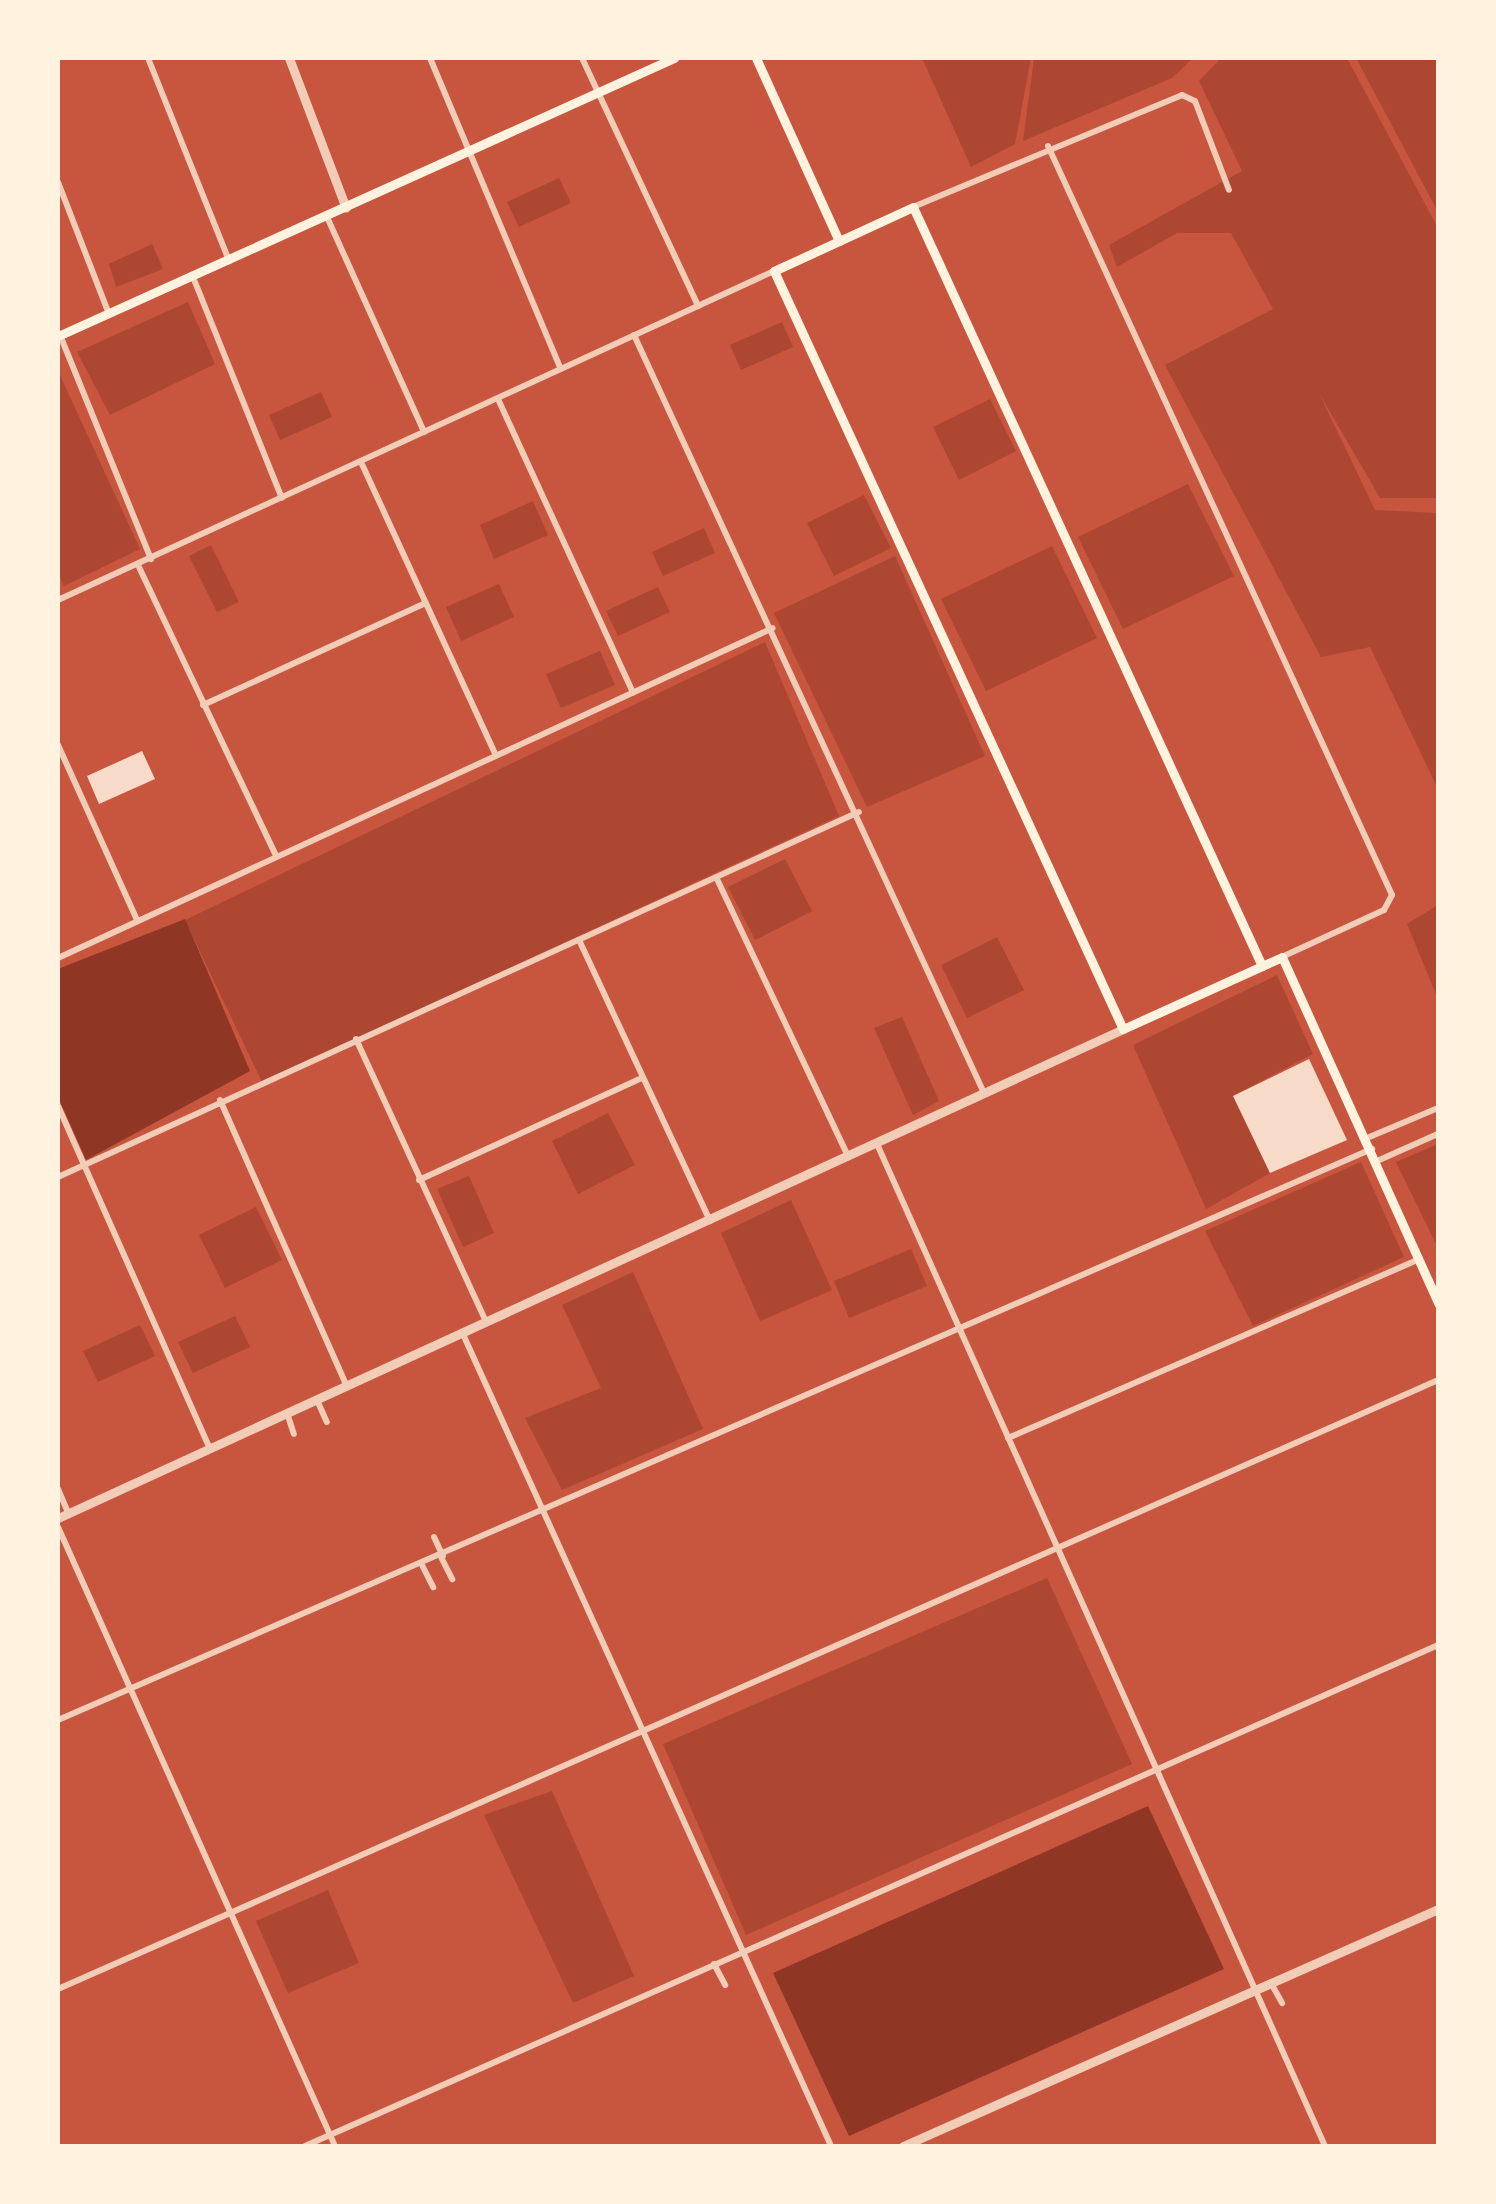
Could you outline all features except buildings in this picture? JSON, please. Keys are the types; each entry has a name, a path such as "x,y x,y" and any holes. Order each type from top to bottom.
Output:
{"main road":[{"path":"59,336 674,58"},
{"path":"756,58 839,241"},
{"path":"1262,966 914,207 774,270 1123,1029 1282,957 1372,1149 1438,1303"}],"street":[{"path":"148,58 229,262"},
{"path":"288,58 346,208"},
{"path":"430,58 464,152 561,369"},
{"path":"582,58 698,306"},
{"path":"914,207 1048,146 1182,95 1196,102 1228,190"},
{"path":"1048,146 1386,878 1390,905 1282,957"},
{"path":"58,182 109,314"},
{"path":"327,217 424,432"},
{"path":"58,600 774,270"},
{"path":"193,277 282,498"},
{"path":"634,335 858,812 984,1093"},
{"path":"59,336 151,559"},
{"path":"498,399 634,692"},
{"path":"361,462 496,755"},
{"path":"138,565 276,856"},
{"path":"203,705 424,604"},
{"path":"58,958 773,628"},
{"path":"58,745 138,920"},
{"path":"58,1177 858,812"},
{"path":"717,879 848,1157"},
{"path":"580,942 710,1222"},
{"path":"58,1489 63,1515 710,1222 1123,1029"},
{"path":"356,1039 486,1322"},
{"path":"419,1180 642,1078"},
{"path":"220,1100 346,1385"},
{"path":"58,1106 209,1447"},
{"path":"1367,1138 1438,1108"},
{"path":"1377,1161 1438,1134"},
{"path":"877,1144 1154,1772 1325,2146"},
{"path":"58,1720 442,1557 1372,1149"},
{"path":"1008,1438 1419,1259"},
{"path":"462,1332 831,2146"},
{"path":"58,1989 645,1734 1438,1380"},
{"path":"316,1399 328,1422"},
{"path":"287,1412 294,1434"},
{"path":"58,1527 335,2146"},
{"path":"434,1537 452,1579"},
{"path":"422,1565 432,1587"},
{"path":"304,2146 1438,1646"},
{"path":"903,2146 1438,1909"},
{"path":"714,1964 725,1985"},
{"path":"1271,1983 1282,2003"}],"shaded area":[{"path":"922,58 1031,58 1015,144 971,167"},
{"path":"1034,58 1193,58 1172,78 1023,141"},
{"path":"1221,58 1347,58 1438,228 1438,498 1380,498 1319,393 1375,510 1438,513 1438,789 1370,647 1321,657 1165,365 1273,309 1231,233 1177,233 1117,267 1109,245 1242,171 1199,81"},
{"path":"1356,58 1438,58 1438,212"},
{"path":"559,178 571,203 519,227 507,202"},
{"path":"152,244 163,269 116,287 109,264"},
{"path":"188,302 215,364 110,415 77,352"},
{"path":"782,322 793,347 741,370 730,345"},
{"path":"58,371 140,549 64,586 58,573"},
{"path":"321,392 332,417 280,440 269,415"},
{"path":"990,399 1016,451 959,480 933,427"},
{"path":"1188,484 1234,576 1123,629 1078,537"},
{"path":"864,495 891,548 834,576 807,523"},
{"path":"533,501 548,535 494,559 480,525"},
{"path":"704,528 715,553 663,576 652,552"},
{"path":"211,545 239,602 217,612 189,556"},
{"path":"1052,546 1097,638 986,691 941,599"},
{"path":"895,556 985,756 867,807 774,613"},
{"path":"499,584 514,617 461,641 446,607"},
{"path":"658,587 670,612 618,636 606,611"},
{"path":"765,642 839,816 262,1082 185,920"},
{"path":"600,651 615,685 561,708 546,674"},
{"path":"785,859 812,911 755,940 728,887"},
{"path":"1438,905 1438,999 1407,924"},
{"path":"185,919 250,1071 86,1160 58,1097 58,969"},
{"path":"997,937 1024,990 967,1018 941,965"},
{"path":"1277,975 1313,1054 1233,1096 1270,1173 1206,1209 1133,1045"},
{"path":"902,1017 939,1101 913,1115 874,1028"},
{"path":"608,1113 635,1165 578,1194 552,1141"},
{"path":"1438,1144 1438,1248 1396,1162"},
{"path":"1361,1162 1404,1257 1253,1326 1205,1231"},
{"path":"469,1176 494,1233 463,1247 437,1189"},
{"path":"791,1200 832,1290 760,1321 721,1233"},
{"path":"256,1207 282,1260 225,1288 199,1235"},
{"path":"911,1249 927,1286 849,1318 834,1281"},
{"path":"633,1272 703,1429 562,1490 525,1418 601,1388 562,1305"},
{"path":"235,1316 250,1347 193,1373 178,1342"},
{"path":"140,1325 155,1356 98,1382 83,1351"},
{"path":"1047,1578 1132,1764 746,1935 663,1744"},
{"path":"552,1791 634,1976 573,2003 484,1815"},
{"path":"1148,1806 1224,1969 849,2136 773,1973"},
{"path":"328,1890 359,1963 288,1993 256,1921"}]}
